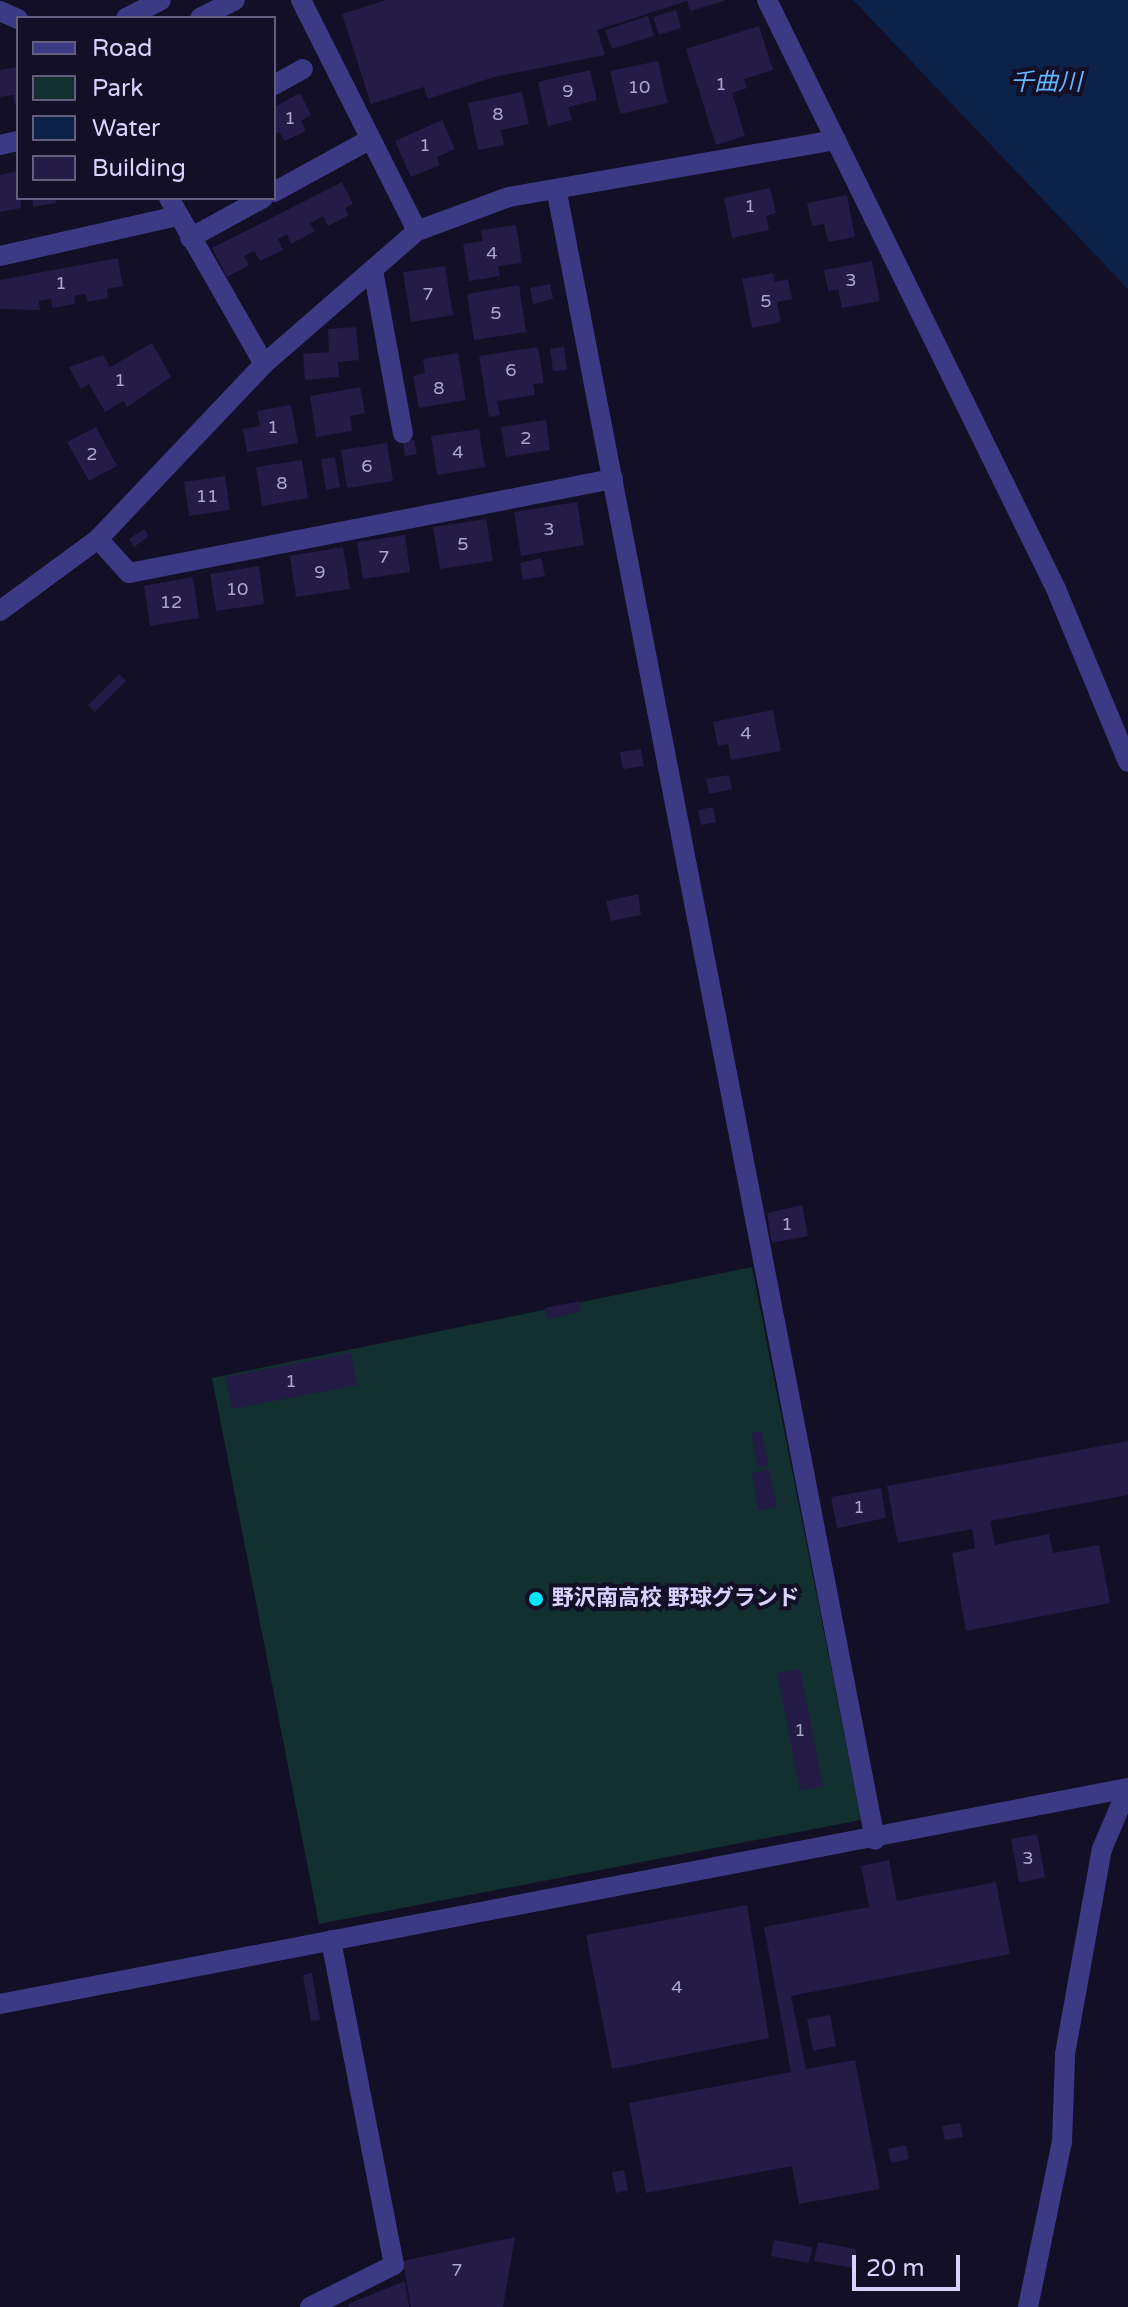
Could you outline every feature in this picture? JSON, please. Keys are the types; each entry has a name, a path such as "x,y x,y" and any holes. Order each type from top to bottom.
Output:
{"street":[{"path":"130,16 161,0"},
{"path":"204,16 235,0"},
{"path":"301,0 417,231"},
{"path":"767,0 1056,589 1128,762"},
{"path":"276,84 303,69"},
{"path":"276,191 369,140"},
{"path":"0,611 98,539 264,364 417,231 463,210 836,140"},
{"path":"557,193 875,1840"},
{"path":"190,238 259,200"},
{"path":"0,256 173,207 264,364"},
{"path":"373,270 403,433"},
{"path":"98,539 129,573 613,479"},
{"path":"0,2004 875,1840 1128,1788 1102,1849 1065,2054 1062,2142 1028,2307"},
{"path":"310,2307 394,2265 331,1940"}],"green space":[{"name":"野沢南高校 野球グランド","path":"752,1267 861,1820 319,1924 212,1378"}],"water":[{"name":"千曲川","path":"853,0 1128,0 1128,289 1127,288"}],"building":[{"path":"386,0 724,1 690,11 687,1 597,30 605,55 494,77 428,99 424,87 371,104 342,14"},
{"path":"676,10 681,28 659,35 653,17"},
{"path":"648,16 654,36 612,49 605,30"},
{"path":"759,26 773,70 744,79 747,88 732,93 745,136 716,145 686,49"},
{"path":"658,61 668,103 620,114 610,71"},
{"path":"16,67 16,104 13,95 0,97 0,70"},
{"path":"590,70 597,100 568,107 572,120 548,126 538,82"},
{"path":"522,92 529,124 501,130 504,145 478,150 468,103"},
{"path":"300,93 311,115 301,121 306,131 285,141 279,132 276,134 276,106"},
{"path":"442,120 455,149 437,157 440,165 411,177 395,141"},
{"path":"16,171 16,200 20,200 21,208 0,212 0,175"},
{"path":"342,182 353,204 345,208 349,215 328,226 323,216 310,223 315,231 291,244 287,234 278,239 283,250 260,261 254,251 244,256 249,265 227,277 212,248"},
{"path":"770,188 776,213 766,216 769,230 732,238 724,198"},
{"path":"847,195 855,237 828,242 824,224 812,226 807,203"},
{"path":"32,200 55,200 56,203 33,207"},
{"path":"516,225 522,263 498,266 500,276 469,281 463,244 483,241 481,230"},
{"path":"118,258 123,286 107,289 108,298 87,302 86,294 74,296 75,304 52,308 51,299 39,301 40,310 0,309 0,280"},
{"path":"872,261 880,301 842,308 838,289 828,291 824,270"},
{"path":"445,266 453,315 411,322 403,272"},
{"path":"773,273 775,282 788,279 792,299 777,302 781,322 752,328 742,279"},
{"path":"550,284 553,299 533,304 530,288"},
{"path":"519,285 526,332 474,340 467,294"},
{"path":"356,327 359,360 338,362 339,377 305,380 303,354 329,352 328,329"},
{"path":"152,343 171,377 127,407 123,401 105,412 89,384 81,389 69,367 103,355 110,367"},
{"path":"538,347 544,383 533,384 535,395 497,401 500,415 489,417 479,356"},
{"path":"564,347 567,370 553,371 550,349"},
{"path":"458,353 466,400 419,408 413,376 425,373 423,359"},
{"path":"360,387 365,413 350,416 352,431 316,437 310,396"},
{"path":"291,405 298,443 247,452 243,429 260,426 257,411"},
{"path":"546,420 550,450 506,457 501,427"},
{"path":"96,427 117,466 89,481 67,442"},
{"path":"479,429 485,467 437,475 431,436"},
{"path":"414,440 417,454 405,456 403,441"},
{"path":"387,443 393,481 347,488 341,450"},
{"path":"335,457 340,487 326,490 321,459"},
{"path":"302,460 308,498 262,506 256,467"},
{"path":"225,476 230,510 189,516 184,482"},
{"path":"577,502 584,545 521,556 514,512"},
{"path":"486,519 493,561 440,569 433,527"},
{"path":"144,529 149,536 134,547 129,539"},
{"path":"405,535 410,572 363,579 357,542"},
{"path":"343,547 350,589 296,597 290,556"},
{"path":"541,558 545,576 523,580 520,563"},
{"path":"259,566 264,604 216,611 210,574"},
{"path":"193,577 199,618 150,626 144,586"},
{"path":"119,674 126,681 95,712 88,705"},
{"path":"773,710 781,751 731,760 728,744 718,746 713,722"},
{"path":"641,749 644,766 623,769 620,752"},
{"path":"729,775 732,789 709,794 706,779"},
{"path":"713,807 716,822 701,825 698,810"},
{"path":"638,894 641,915 611,921 606,901"},
{"path":"802,1205 808,1236 772,1243 767,1213"},
{"path":"579,1301 581,1312 547,1319 545,1308"},
{"path":"351,1353 357,1385 232,1409 225,1377"},
{"path":"762,1431 768,1465 757,1467 751,1433"},
{"path":"1128,1441 1128,1495 990,1521 995,1545 1049,1534 1053,1553 1099,1545 1110,1603 966,1631 952,1553 975,1548 972,1529 898,1543 887,1486"},
{"path":"769,1469 777,1507 758,1510 752,1473"},
{"path":"881,1488 886,1518 837,1528 831,1497"},
{"path":"800,1669 823,1786 800,1791 777,1673"},
{"path":"1037,1834 1045,1877 1019,1883 1011,1839"},
{"path":"889,1860 897,1901 996,1882 1010,1954 791,1996 806,2069 855,2060 880,2189 799,2204 792,2166 646,2193 629,2103 791,2072 764,1927 869,1907 861,1866"},
{"path":"747,1905 769,2038 612,2069 586,1935"},
{"path":"312,1973 320,2020 311,2021 303,1975"},
{"path":"830,2015 836,2046 813,2051 807,2019"},
{"path":"960,2123 963,2137 945,2140 942,2126"},
{"path":"906,2145 909,2159 891,2163 888,2149"},
{"path":"624,2170 628,2190 616,2193 612,2172"},
{"path":"515,2237 503,2307 411,2307 403,2261"},
{"path":"774,2240 812,2247 809,2263 771,2256"},
{"path":"818,2242 856,2249 853,2268 814,2261"},
{"path":"405,2281 409,2307 349,2307 348,2304"}],"place":[{"name":"野沢南高校 野球グランド","path":"536,1599"}]}
